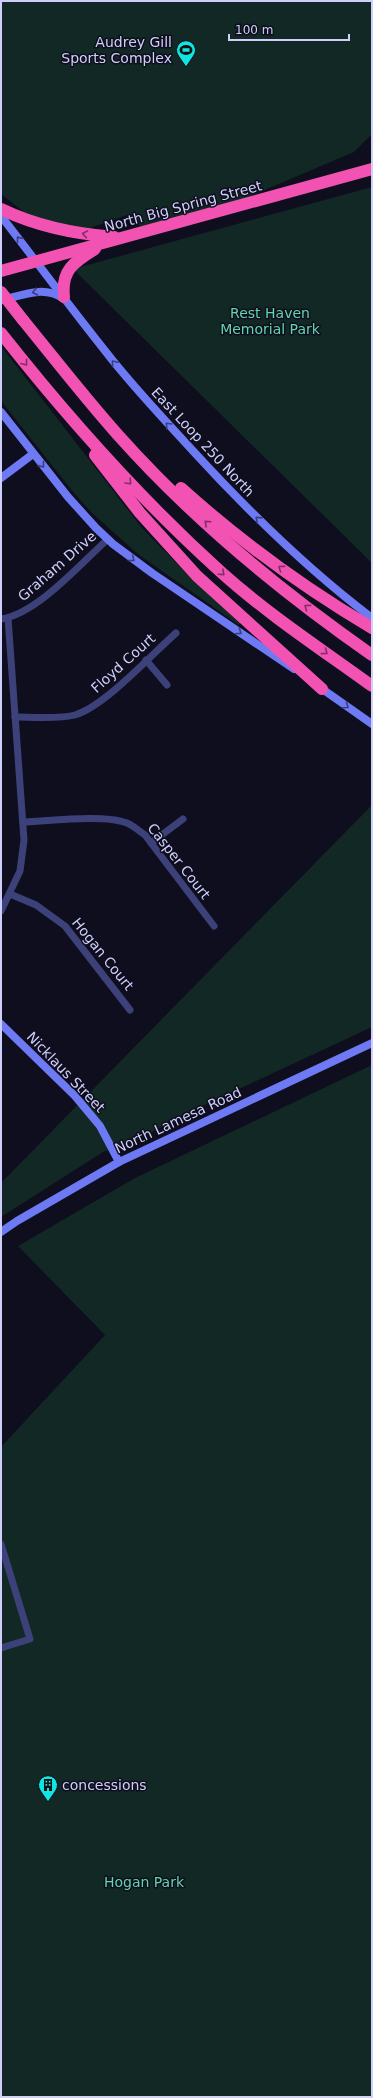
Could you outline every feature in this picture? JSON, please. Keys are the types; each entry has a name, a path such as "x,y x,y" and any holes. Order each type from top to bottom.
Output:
{"highway":[{"name":"North Big Spring Street","path":"1,271 372,169"},
{"path":"1,209 27,221 45,226 95,236 123,237"},
{"path":"66,299 63,284 68,271 79,259 104,243"},
{"path":"1,292 78,388 118,435 160,480 266,576 372,655"},
{"path":"1,333 122,491 176,554 229,605 322,689"},
{"path":"78,388 114,421 167,476 222,523 312,590 372,628"},
{"path":"47,392 142,496 222,573 265,609 372,686"}],"main road":[{"path":"1,217 1,229"},
{"name":"East Loop 250 North","path":"1,217 37,261 105,352 141,395 225,486 307,565 372,618"},
{"path":"1,300 42,291 54,293 66,299"},
{"path":"1,412 68,497 108,539 152,573 372,724"},
{"path":"1,478 33,454"},
{"name":"Nicklaus Street","path":"1,1024 74,1096 100,1126 119,1162"},
{"name":"North Lamesa Road","path":"1,1232 17,1221 119,1162 372,1043"}],"street":[{"name":"Graham Drive","path":"4,618 22,613 39,603 108,539"},
{"path":"1,911 20,870 23,857 23,822 15,717 4,618"},
{"name":"Floyd Court","path":"15,717 70,716 84,712 101,702 176,633"},
{"path":"146,660 167,685"},
{"name":"Casper Court","path":"23,822 103,819 118,820 136,828 151,843 214,926"},
{"path":"151,843 183,819"},
{"name":"Hogan Court","path":"10,894 36,905 65,926 79,942 130,1010"},
{"path":"1,1544 30,1639 1,1648"}],"green space":[{"name":"Audrey Gill Sports Complex","path":"1,1 372,1 372,134 354,152 208,214 146,231 127,215 90,228 39,224 1,194"},
{"name":"Rest Haven Memorial Park","path":"372,187 372,563 73,269"},
{"path":"1,346 142,528 192,579 241,622 239,625 139,555 92,513 74,493 1,401"},
{"path":"372,805 372,1027 200,1107 135,1141 103,1152 1,1217 1,1183"},
{"name":"Hogan Park","path":"372,1065 372,2097 1,2097 1,1447 105,1335 18,1246 135,1178"}],"place":[{"name":"Audrey Gill Sports Complex","path":"186,67"},
{"name":"concessions","path":"48,1802"}]}
